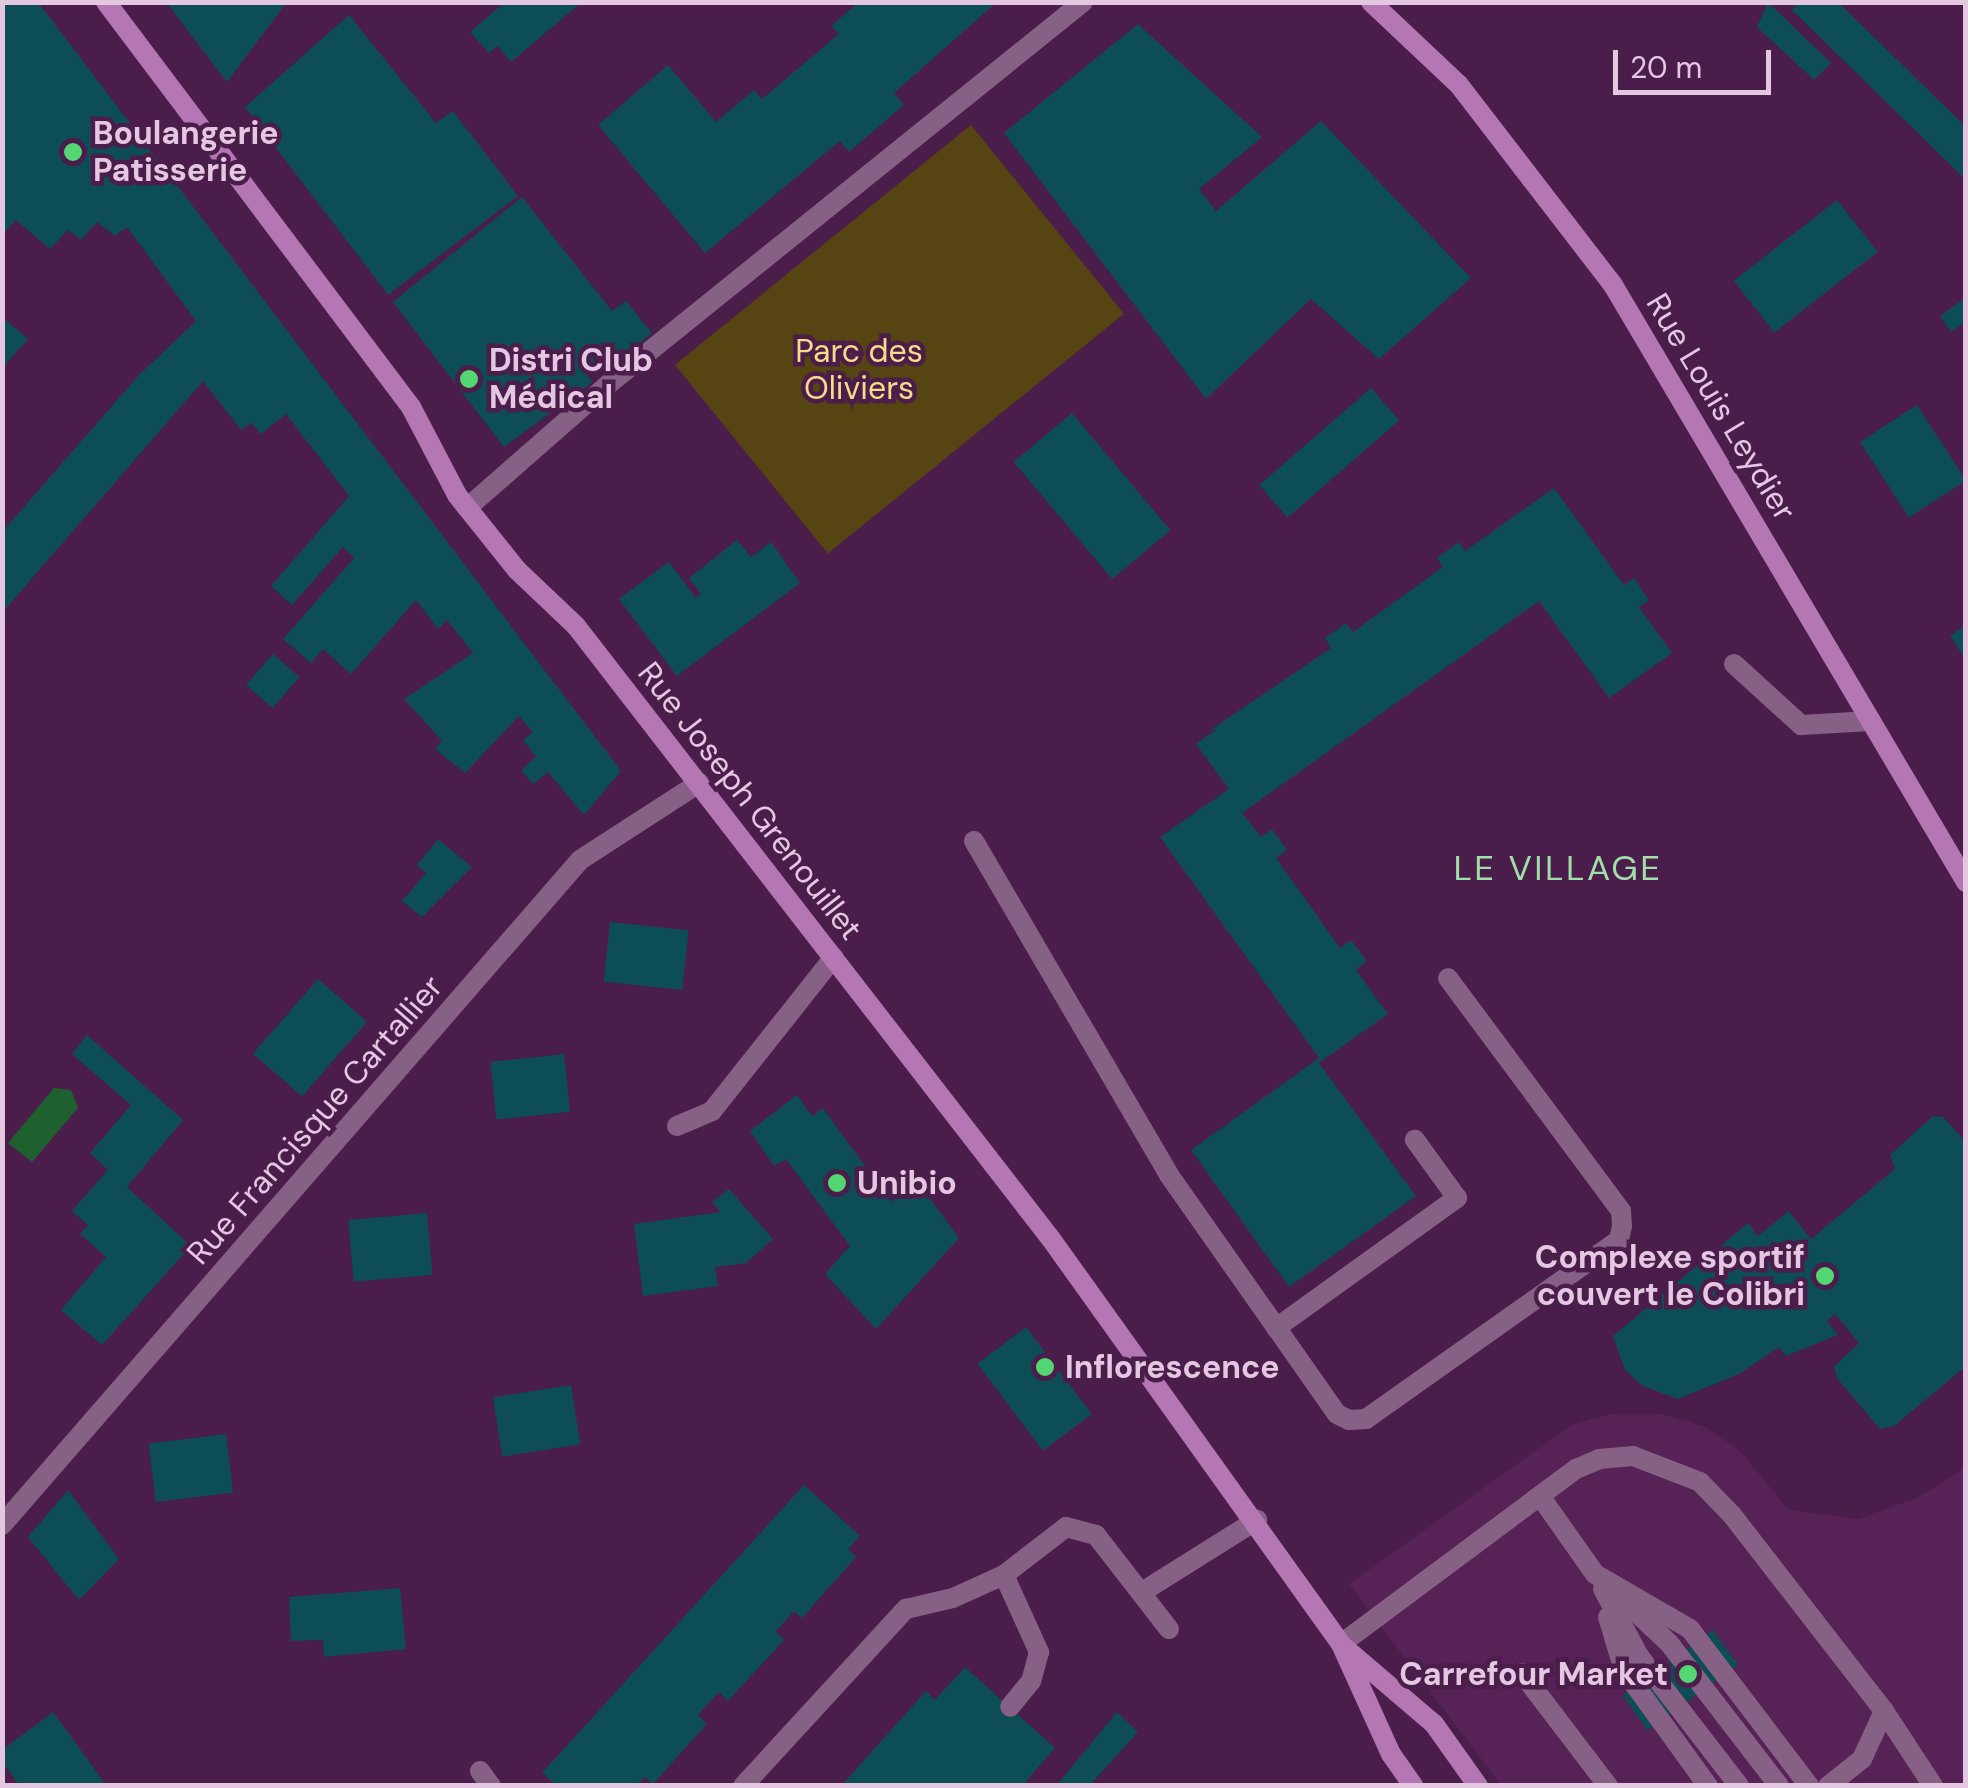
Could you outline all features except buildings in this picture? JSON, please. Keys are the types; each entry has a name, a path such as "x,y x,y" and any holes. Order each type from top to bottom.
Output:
{"main road":[{"name":"Rue Joseph Grenouillet","path":"106,2 411,406 467,508 517,570 576,626 699,783 1257,1520 1341,1644 1391,1754 1414,1786"},
{"name":"Rue Louis Leydier","path":"1372,2 1459,85 1614,285 1966,882"},
{"name":"Rue Joseph Grenouillet","path":"1341,1644 1434,1724 1478,1786"}],"street":[{"path":"467,508 610,383 1083,2"},
{"path":"1734,664 1801,725 1871,721"},
{"name":"Rue Francisque Cartallier","path":"2,1525 580,860 699,783"},
{"path":"974,841 1168,1176 1337,1414 1366,1419 1619,1240 1620,1211 1448,978"},
{"path":"677,1126 712,1111 834,957"},
{"path":"1276,1328 1457,1198 1416,1140"},
{"path":"1341,1644 1540,1496 1599,1458 1633,1456 1700,1482 1884,1710 1933,1786"},
{"path":"1540,1496 1595,1574 1639,1656 1739,1786"},
{"path":"1142,1592 1257,1520"},
{"path":"742,1786 906,1609 954,1598 1004,1576 1066,1527 1080,1526 1096,1535 1169,1628"},
{"path":"1595,1574 1624,1670 1708,1786"},
{"path":"1595,1574 1669,1642 1780,1786"},
{"path":"1595,1574 1690,1629 1809,1786"},
{"path":"1004,1576 1039,1652 1031,1681 1010,1708"},
{"path":"1522,1673 1608,1786"},
{"path":"1834,1780 1862,1758 1884,1710"}],"shaded area":[{"path":"54,1088 71,1090 78,1108 32,1162 8,1143"},
{"path":"1611,1414 1661,1414 1705,1427 1739,1450 1789,1510 1858,1519 1917,1498 1965,1468 1965,1785 1501,1785 1349,1584 1573,1424"}],"green space":[{"name":"Parc des Oliviers","path":"971,125 1124,314 828,554 675,365"}],"place":[{"name":"Boulangerie Patisserie","path":"73,152"},
{"name":"Distri Club Médical","path":"469,379"},
{"name":"Unibio","path":"837,1183"},
{"name":"Complexe sportif couvert le Colibri","path":"1825,1276"},
{"name":"Inflorescence","path":"1045,1367"},
{"name":"Carrefour Market","path":"1688,1674"}],"district":[{"name":"LE VILLAGE","path":"1558,868"}]}
